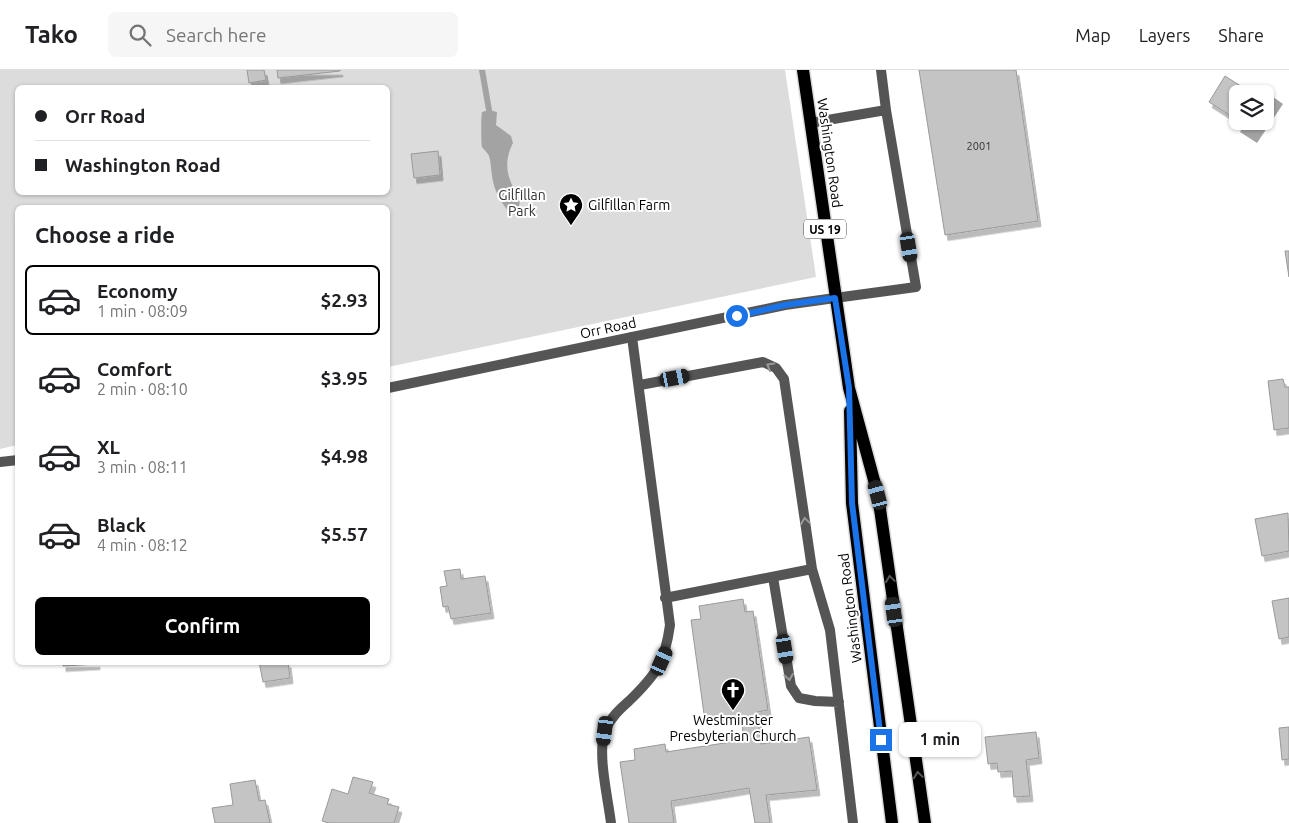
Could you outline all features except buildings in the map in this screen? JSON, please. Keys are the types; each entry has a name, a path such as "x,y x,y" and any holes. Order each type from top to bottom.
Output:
{"main road":[{"name":"Washington Road","path":"803,70 849,388 878,495 925,823"},
{"name":"Washington Road","path":"849,388 852,503 892,823"}],"street":[{"path":"810,123 886,110 881,70"},
{"name":"Orr Road","path":"390,388 785,305 916,287 886,110"},
{"path":"611,823 603,752 605,731 617,711 648,682 667,651 670,625 665,598 640,384 632,337"},
{"path":"640,384 763,362 776,368 784,379 812,569 830,630 853,823"},
{"path":"0,462 15,460"},
{"path":"665,598 812,569"},
{"path":"773,577 791,686 798,698 815,702 839,702"}],"green space":[{"name":"Gilfillan Park","path":"0,70 785,70 816,277 390,367 390,205 15,205 15,445 0,449"}],"shaded area":[{"path":"1274,98 1283,104 1274,118"},
{"path":"489,110 497,112 496,125 511,136 513,143 507,165 512,186 520,199 518,215 511,214 498,196 494,187 489,156 482,147 482,112"},
{"path":"1241,130 1266,130 1257,143 1240,132"}],"waterway":[{"path":"482,70 489,110"}],"place":[{"name":"Gilfillan Farm","path":"571,226"},
{"name":"Westminster Presbyterian Church","path":"733,711"}],"route":[{"path":"737,316 785,305 835,298 849,388 852,503 881,740"}]}
